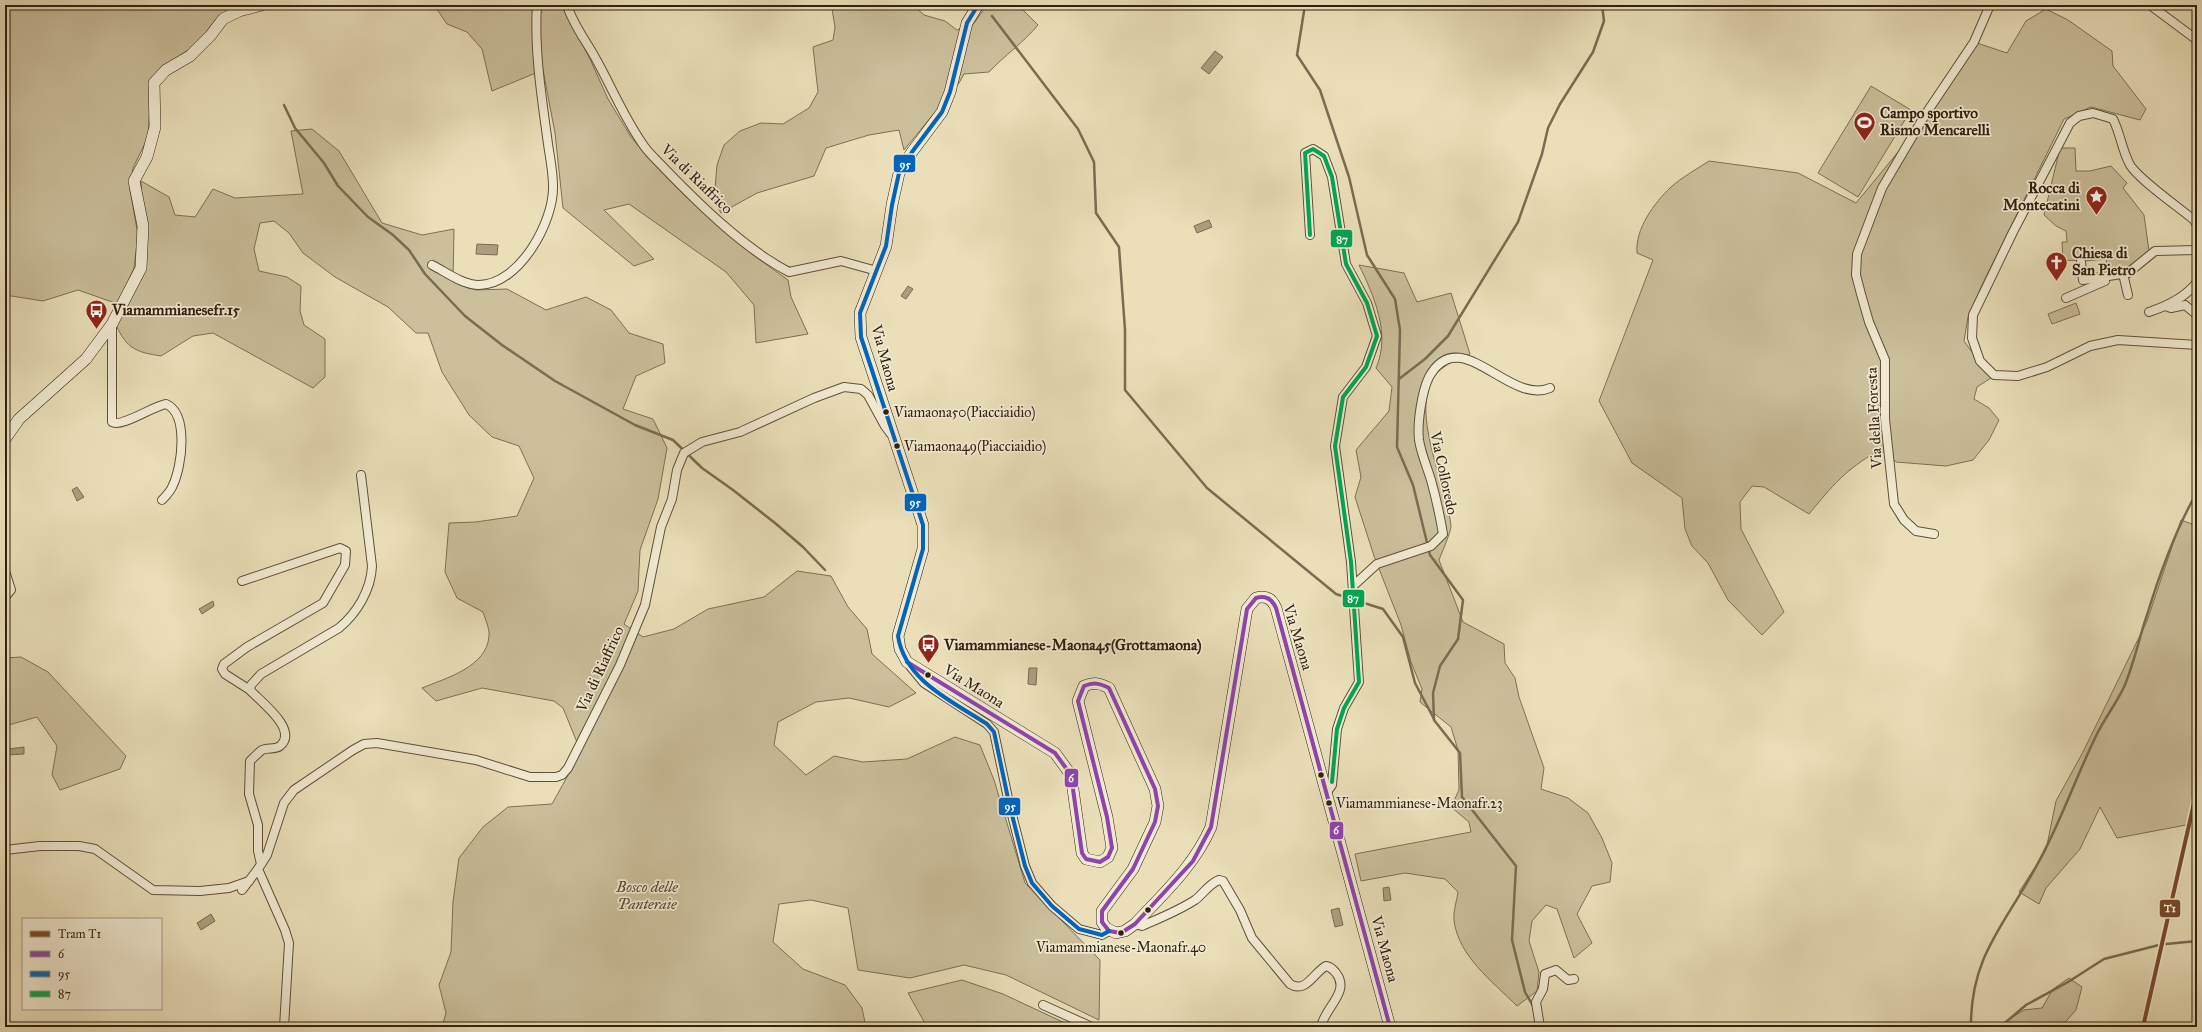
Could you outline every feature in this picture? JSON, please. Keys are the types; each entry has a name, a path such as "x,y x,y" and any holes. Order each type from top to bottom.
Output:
{"main road":[{"path":"5,439 19,419 86,358 112,324 140,268 143,226 134,181 147,157 155,127 154,83 166,70 190,56 211,36 223,19 239,11 262,5"},
{"name":"Via Maona","path":"978,5 967,23 950,92 942,112 899,173 892,205 886,246 860,313 859,325 861,337 892,435 923,525 923,549 898,636 900,649 907,662 1055,753 1071,775 1082,852 1086,859 1095,863 1108,857 1112,848 1107,816 1078,701 1084,686 1101,684 1109,688 1155,789 1158,806 1155,822 1133,869 1102,911 1102,922 1109,931 1121,933 1135,924 1193,861 1211,827 1247,609 1256,598 1266,598 1273,602 1276,608 1327,792 1390,1027"}],"street":[{"path":"432,265 461,281 478,285 494,283 512,272 526,259 547,220 553,188 539,64 537,5"},
{"name":"Via di Riaffrico","path":"567,5 570,15 597,61 625,118 643,145 683,188 726,226 774,264 789,272 841,261 877,271"},
{"name":"Via della Foresta","path":"1934,534 1916,531 1904,520 1894,504 1885,419 1885,360 1869,322 1861,294 1856,275 1857,254 1882,188 1925,115 1974,42 1990,5"},
{"path":"2150,5 2197,40"},
{"path":"2197,225 2194,220 2148,184 2129,164 2120,133 2113,119 2093,113 2079,116 2070,123 2061,138 1973,315 1972,338 1980,361 1994,375 2018,376 2047,367 2090,346 2118,340 2197,345"},
{"path":"1310,235 1305,153 1313,149 1324,156 1332,177 1346,264 1367,303 1377,336 1366,368 1344,397 1335,446 1353,586 1359,682 1344,708 1336,729 1332,785 1327,792"},
{"path":"2081,262 2083,280 2128,273 2155,251 2197,250"},
{"path":"2066,298 2112,278 2124,278 2134,273 2132,270"},
{"path":"2124,278 2128,295"},
{"path":"2149,312 2167,306 2192,289 2197,282"},
{"path":"2167,306 2171,308 2185,305 2197,315"},
{"path":"112,324 112,422 119,424 158,405 166,404 176,412 182,438 178,466 174,484 162,500"},
{"name":"Via Colloredo","path":"1353,586 1377,564 1431,546 1443,534 1437,499 1419,440 1421,405 1429,377 1442,362 1453,357 1468,358 1517,386 1543,391 1550,388"},
{"name":"Via di Riaffrico","path":"259,866 267,855 275,835 284,803 294,790 364,744 377,743 436,752 476,760 530,777 551,777 562,775 568,768 620,665 645,605 661,527 672,499 677,470 684,454 702,442 740,432 814,398 844,387 861,389 868,395 874,402 885,426 892,435"},
{"path":"250,690 251,685 261,674 339,628 350,619 364,596 372,574 372,566 361,476"},
{"path":"242,581 340,548 346,551 345,565 323,603 247,647 224,664 222,669 225,674 250,690 280,720 286,732 285,740 279,747 263,750 250,760 249,794 258,825 259,866 285,930 289,944 284,1027"},
{"path":"5,571 11,590 5,597"},
{"name":"Via Maona","path":"907,662 924,683 987,724 994,732 1024,866 1032,883 1052,906 1079,929 1102,935 1109,931"},
{"path":"5,850 40,846 79,846 95,849 153,890 208,890 237,887 249,881"},
{"path":"242,890 259,866"},
{"path":"1135,924 1142,926 1180,909 1198,898 1214,883 1219,880 1223,882 1240,910 1252,938 1290,984 1294,986 1302,986 1326,966 1333,969 1339,976 1341,987 1340,993 1327,1011 1321,1027"},
{"path":"1540,1027 1536,1002 1543,988 1545,974 1556,970 1568,980 1574,979"},
{"path":"1043,1005 1092,1027"}],"green space":[{"path":"5,5 243,5 232,8 216,19 197,44 160,69 150,105 148,137 133,168 130,190 138,235 134,268 118,304 78,290 43,301 5,295"},
{"path":"434,5 562,5 590,59 608,99 631,137 650,160 684,195 753,255 788,280 791,297 808,334 756,343 754,305 726,272 629,204 604,210 654,259 634,266 563,208 555,133 543,70 492,91 482,49 467,32 447,24"},
{"path":"834,5 913,5 924,15 945,21 957,30 974,23 987,5 1018,5 1038,25 989,72 964,74 959,83 904,150 899,130 869,135 826,148 814,176 757,193 721,213 714,200 717,165 724,145 740,131 761,123 783,124 809,108 818,92 813,47 833,40 835,27 832,9"},
{"path":"2046,9 2068,20 2112,51 2113,66 2146,109 2140,120 2091,107 2064,119 1983,283 1968,317 1964,341 1991,378 1977,387 1974,399 1989,408 1999,420 1989,440 1973,460 1946,466 1896,462 1886,453 1878,451 1848,471 1809,514 1764,487 1752,486 1740,502 1741,529 1784,612 1762,635 1728,600 1708,563 1692,546 1685,529 1682,498 1632,463 1599,401 1653,260 1637,253 1637,244 1642,226 1652,209 1671,187 1709,161 1798,173 1856,203 1917,129 1974,42 2007,53 2026,21"},
{"name":"Campo sportivo Rismo Mencarelli","path":"1871,86 1911,110 1858,197 1818,173"},
{"name":"Bosco delle Panteraie","path":"312,129 339,151 382,223 422,235 454,229 453,282 476,290 507,289 546,310 586,297 611,310 629,333 663,344 665,363 636,376 623,409 653,419 667,448 658,499 640,550 638,591 624,624 643,637 674,629 708,609 764,597 797,571 831,576 848,607 867,629 872,654 916,693 889,707 849,698 816,702 778,722 774,745 806,775 834,756 863,762 907,759 955,737 980,745 994,780 1025,883 1100,960 1099,1020 1006,975 964,965 910,978 858,970 848,908 811,900 779,904 773,942 803,969 845,985 862,1008 866,1027 442,1027 446,1013 439,985 451,952 453,902 459,858 483,827 508,807 552,804 581,752 563,708 554,701 482,688 436,701 422,688 464,670 481,656 487,647 489,636 488,627 483,612 457,598 445,572 449,523 476,522 517,516 534,478 519,446 492,437 469,415 442,372 428,333 416,333 388,307 335,277 303,253 289,233 274,221 260,223 254,249 259,271 287,277 301,286 300,311 304,325 325,339 325,377 313,388 213,333 193,336 161,356 145,353 133,348 124,339 116,325 145,264 141,181 169,197 175,215 195,217 213,189 235,198 303,194 291,131"},
{"path":"2060,148 2075,148 2076,171 2090,171 2111,166 2127,183 2123,188 2144,215 2149,251 2126,269 2108,271 2106,259 2085,261 2063,260 2062,242 2067,242 2066,231 2056,226 2044,215"},
{"path":"1359,265 1404,273 1417,302 1451,293 1470,354 1449,364 1438,372 1429,386 1426,404 1427,425 1431,446 1448,509 1451,526 1439,560 1463,622 1504,644 1505,663 1515,678 1519,697 1544,768 1541,789 1568,798 1588,813 1602,838 1612,863 1610,882 1592,886 1577,914 1592,943 1574,958 1557,909 1546,905 1532,921 1529,941 1539,972 1537,991 1517,1006 1478,968 1462,945 1454,920 1458,892 1445,879 1405,873 1361,881 1355,854 1471,832 1469,822 1451,807 1459,790 1458,750 1451,727 1420,702 1422,689 1411,662 1401,625 1374,556 1355,497 1361,477 1356,450 1389,411 1392,387 1376,368 1382,342 1379,315 1370,289"},
{"path":"2076,303 2080,314 2052,324 2048,314"},
{"path":"2181,520 2197,526 2197,823 2117,838 2100,807 2080,849 2046,888 2039,904 2019,892 2046,850 2056,801 2083,752 2147,621"},
{"path":"21,657 48,672 126,756 120,769 60,790 52,775 57,746 37,717 5,726 5,658"},
{"path":"2069,978 2082,987 2076,1010 2061,1027 1997,1027 2024,1010 2042,1008 2053,989"},
{"path":"962,980 1003,994 1065,1023 1067,1027 927,1027 908,993"}],"shaded area":[{"path":"1215,51 1223,57 1209,74 1201,68"},
{"path":"1209,220 1212,227 1197,233 1194,226"},
{"path":"477,244 498,245 497,255 476,254"},
{"path":"908,286 913,289 906,299 901,296"},
{"path":"77,487 84,497 77,501 72,490"},
{"path":"213,601 214,606 202,614 199,609"},
{"path":"1029,668 1037,668 1036,685 1028,684"},
{"path":"24,747 24,754 8,755 8,749"},
{"path":"1389,887 1391,900 1384,901 1383,888"},
{"path":"1339,908 1343,925 1335,927 1331,910"},
{"path":"211,914 215,921 201,930 197,923"}],"waterway":[{"path":"1305,5 1297,55 1320,90 1349,177 1367,255 1395,299 1400,330 1397,447 1413,485 1430,555 1463,600 1458,639 1440,666 1433,693 1434,720 1460,753 1462,797 1516,866 1512,940 1525,992 1533,1006"},
{"path":"1399,379 1425,359 1448,336 1518,222 1542,154 1548,128 1560,104 1593,52 1604,21 1602,5"},
{"path":"992,16 1078,129 1094,162 1096,213 1119,247 1125,330 1125,390 1207,488 1336,594 1383,609 1403,637 1415,683 1434,719"},
{"path":"284,105 295,128 324,163 338,186 368,217 393,235 409,250 425,274 465,316 502,345 555,381 635,425 673,440 702,468 775,523 803,547 825,570"},
{"path":"1971,1027 1972,1002 1983,960 2002,923 2025,886 2045,849 2096,736 2124,687 2163,568 2182,520 2197,492"},
{"path":"2166,944 2197,941"},
{"path":"2000,1027 2026,1005 2068,982 2104,959 2159,945"},
{"path":"1542,1020 1546,1027"}],"tram line":[{"name":"T1","path":"2143,1027 2197,790"}],"transit line":[{"name":"95","path":"978,5 967,23 950,92 942,112 912,152 899,173 892,205 886,246 860,313 861,337 923,525 923,549 898,636 902,652 910,666 920,678 945,698 987,724 994,732 1009,803 1025,866 1032,883 1052,906 1079,929 1102,935 1109,931"},
{"name":"87","path":"1310,235 1305,153 1313,149 1324,156 1332,177 1346,264 1367,303 1377,336 1366,367 1343,397 1335,446 1351,562 1359,682 1344,708 1337,729 1332,782"},
{"name":"6","path":"907,662 1055,753 1071,775 1082,853 1086,859 1100,862 1108,857 1112,848 1107,817 1078,701 1084,686 1096,684 1109,688 1155,789 1158,806 1155,822 1133,869 1102,911 1102,922 1109,931 1121,933 1135,924 1193,861 1211,827 1247,609 1256,598 1266,597 1271,600 1276,608 1390,1027"}],"place":[{"name":"Campo sportivo Rismo Mencarelli","path":"1864,142"},
{"name":"Rocca di Montecatini","path":"2096,216"},
{"name":"Chiesa di San Pietro","path":"2057,282"},
{"name":"Viamammianesefr.15","path":"97,330"},
{"name":"Viamaona50(Piacciaidio)","path":"886,412"},
{"name":"Viamaona49(Piacciaidio)","path":"897,446"},
{"name":"Viamammianese-Maona45(Grottamaona)","path":"928,664"},
{"name":"Viamammianese-Maonafr.23","path":"1329,803"},
{"name":"Viamammianese-Maonafr.40","path":"1121,933"}]}
